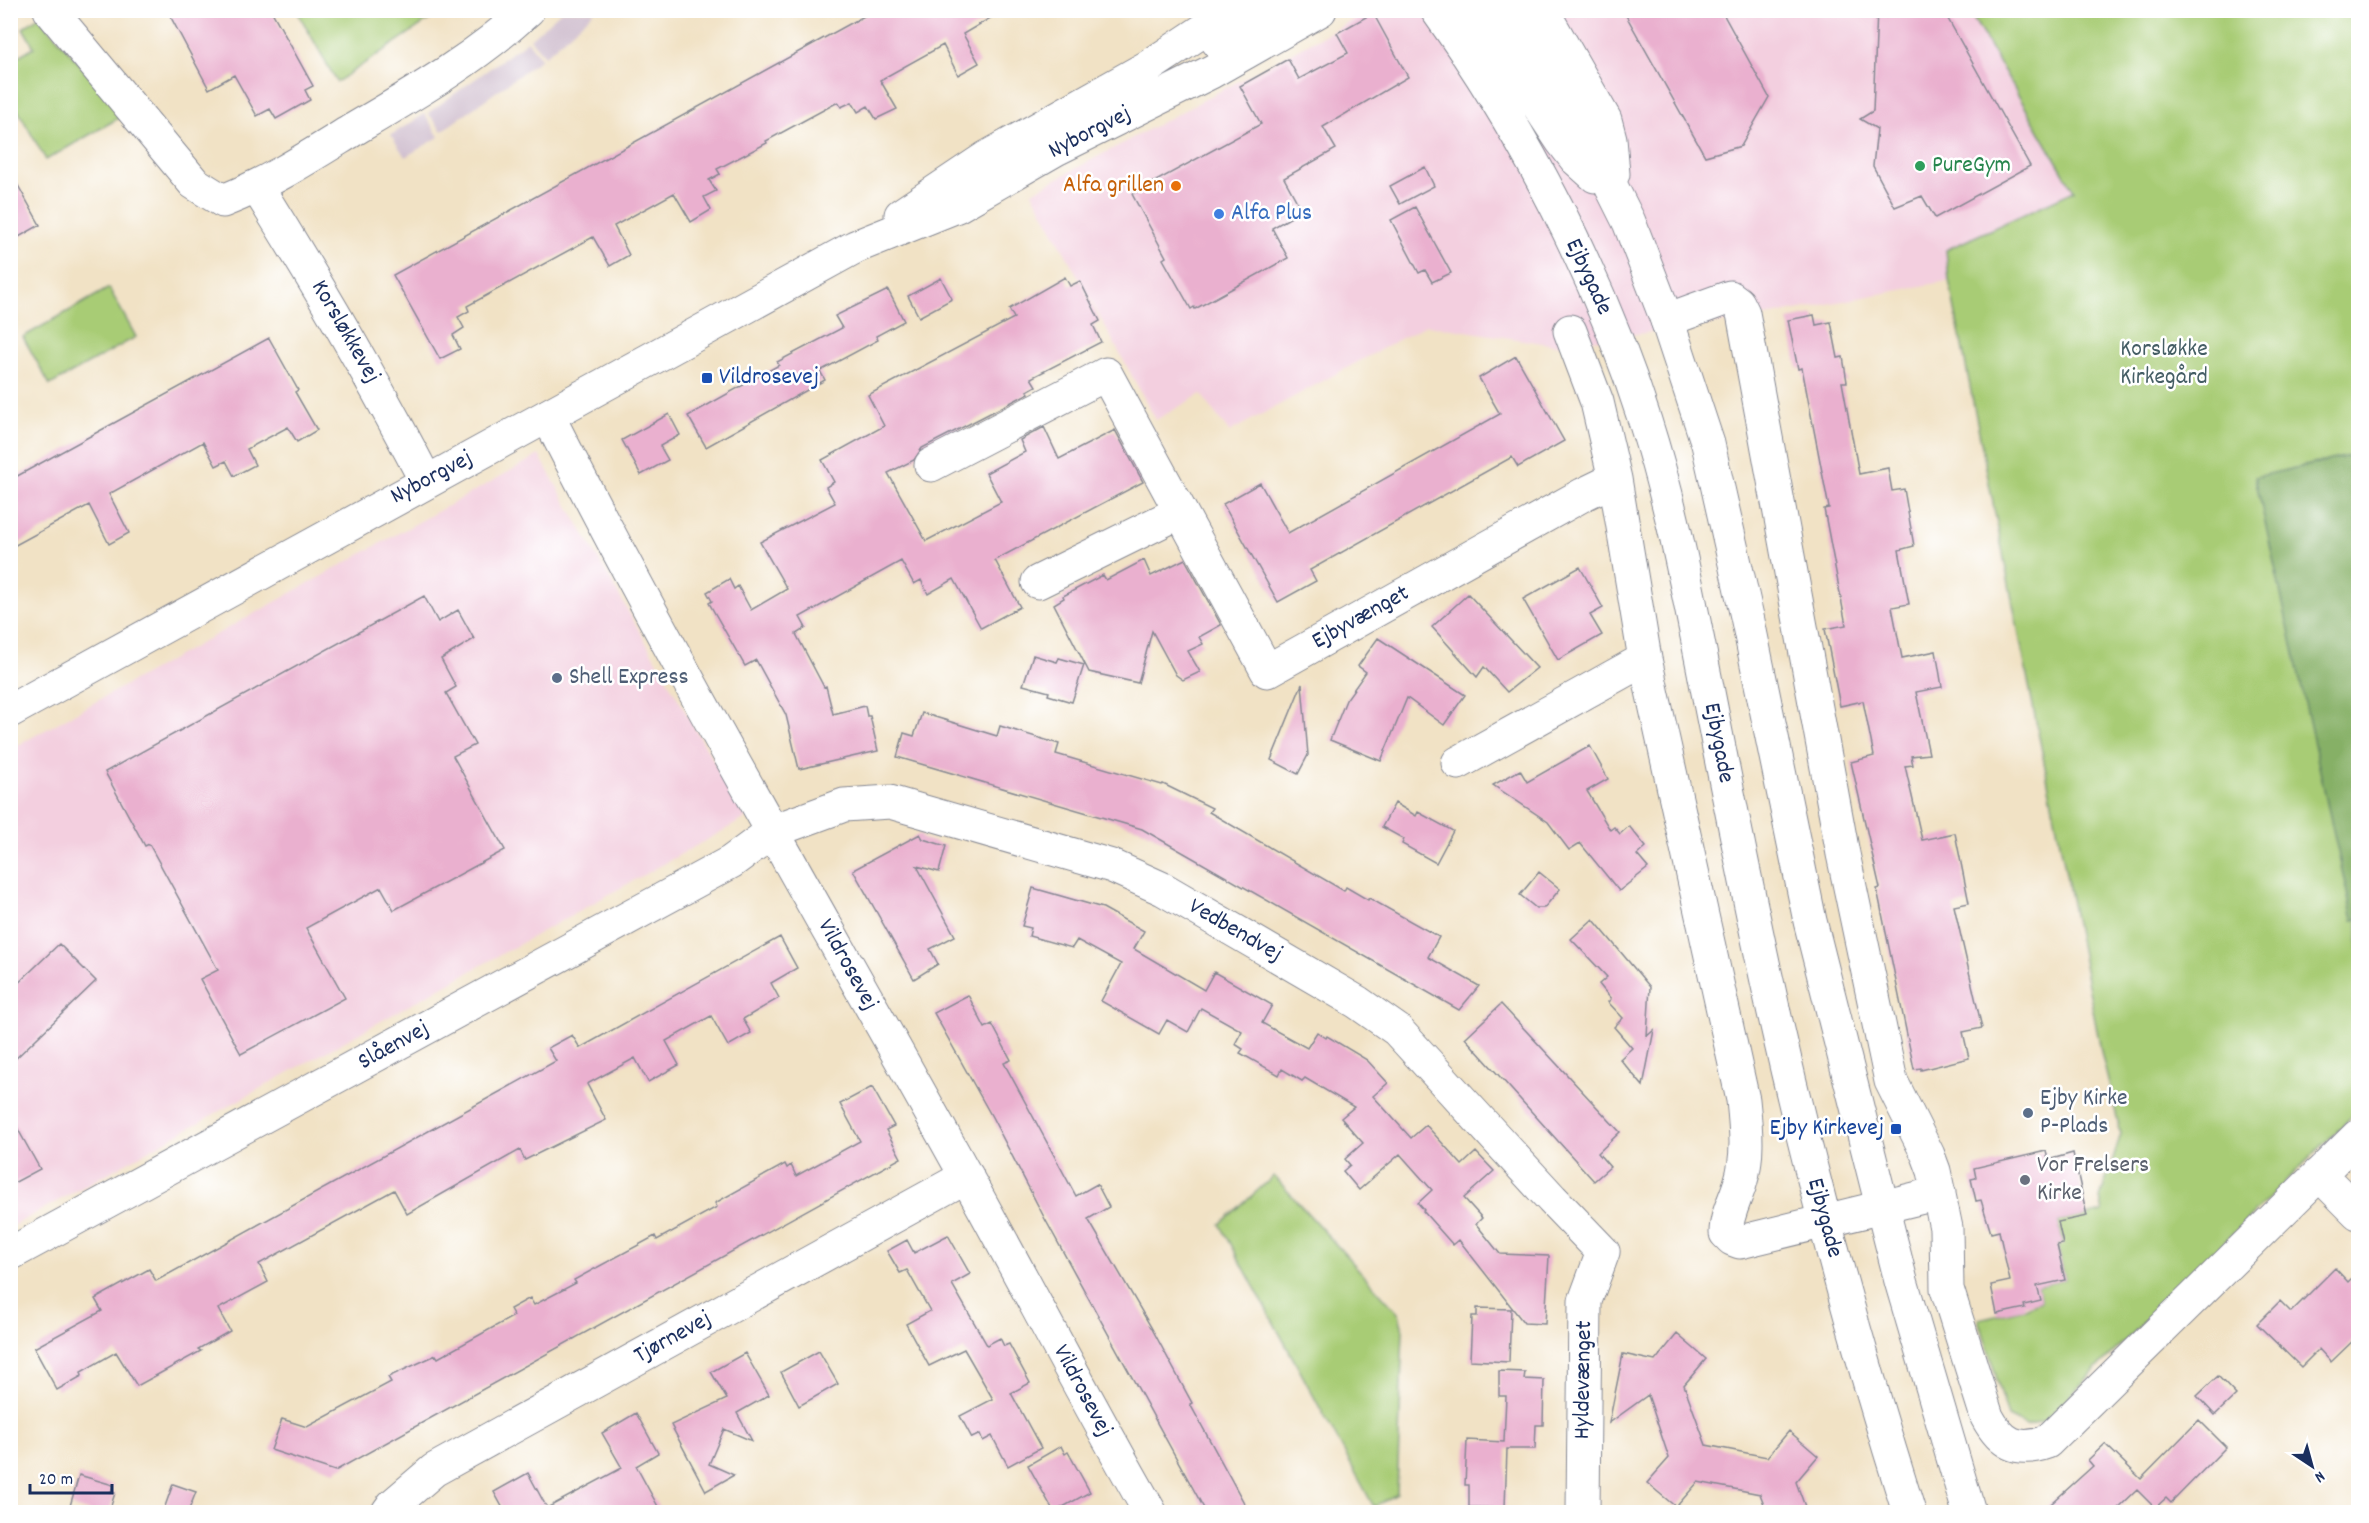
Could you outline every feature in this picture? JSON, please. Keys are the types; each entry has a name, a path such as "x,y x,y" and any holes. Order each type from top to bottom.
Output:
{"street":[{"path":"50,10 194,183 223,201 257,188 424,88 507,31 528,10"},
{"name":"Nyborgvej","path":"855,248 943,185 986,158 1148,67 1234,10"},
{"path":"1056,149 1269,10"},
{"name":"Nyborgvej","path":"10,711 426,481 855,248 957,206 1056,149 1211,72 1320,10"},
{"name":"Ejbygade","path":"1437,10 1492,95 1546,187 1588,272 1620,348 1645,421 1665,488 1681,555 1767,982 1824,1221 1909,1512"},
{"path":"1475,10 1562,141 1576,159 1615,193"},
{"path":"1512,10 1569,102 1629,222 1667,320 1708,444 1748,621 1810,921 1882,1207 1969,1512"},
{"path":"1542,10 1605,120 1611,147 1615,193"},
{"name":"Korsløkkevej","path":"257,188 316,282 386,404 426,481"},
{"path":"1667,320 1730,297 1738,303 1743,313 1843,854 1891,1081 1928,1155 1946,1228 1947,1289 1987,1417 1995,1431 2004,1440 2019,1446 2047,1442 2358,1136"},
{"name":"Ejbygade","path":"1570,331 1598,402 1615,479 1645,659 1743,1100 1747,1142 1745,1166 1726,1223 1726,1233 1732,1239 1740,1242 1824,1221"},
{"name":"Ejbyvænget","path":"931,465 1106,374 1267,671 1584,494 1615,479"},
{"name":"Vildrosevej","path":"548,416 614,544 967,1176 1101,1427 1150,1512"},
{"path":"1038,582 1180,512"},
{"path":"1458,763 1645,659"},
{"name":"Vedbendvej","path":"773,831 844,804 890,802 1112,866 1163,890 1357,1002 1397,1030 1552,1199 1604,1252"},
{"name":"Slåenvej","path":"10,1254 731,862 773,831"},
{"path":"2319,1174 2358,1213"},
{"name":"Tjørnevej","path":"388,1512 434,1470 967,1176"},
{"path":"1824,1221 1939,1193"},
{"name":"Hyldevænget","path":"1583,1512 1585,1301 1604,1252"}],"shaded area":[{"path":"1371,10 1969,11 2074,192 1947,250 1949,280 1942,282 1755,318 1556,345 1426,325 1229,432 1201,394 1156,420 1032,192"},
{"path":"561,11 595,11 545,56 530,39"},
{"path":"528,41 541,59 442,131 428,113"},
{"path":"425,114 439,137 405,157 391,135"},
{"path":"539,455 746,818 11,1227 11,749"}],"green space":[{"path":"297,11 442,11 337,82"},
{"name":"Korsløkke Kirkegård","path":"1969,11 2358,11 2358,1110 2044,1421 2026,1426 2008,1417 1979,1319 2025,1308 2041,1301 2037,1286 2065,1280 2057,1245 2063,1243 2058,1222 2103,1212 2100,1198 2121,1134 2102,1056 1949,280 1946,250 2074,191"},
{"path":"39,17 124,115 46,160 11,98 10,61 34,47 23,28"},
{"path":"109,288 136,337 50,385 23,337"},
{"path":"2358,454 2358,919 2353,920 2255,477"},
{"path":"1274,1176 1399,1314 1403,1330 1397,1494 1374,1507 1220,1224"}],"building":[{"path":"167,10 271,10 313,86 305,90 310,100 276,119 270,109 257,116 234,75 209,89"},
{"path":"875,10 1004,10 963,34 979,63 958,75 943,45 880,80 897,109 876,119 868,106 858,112 852,102 841,107 838,102 766,141 767,143 717,169 720,174 709,180 716,191 704,197 711,210 691,222 674,193 614,226 629,255 610,266 593,237 467,306 469,311 458,317 464,328 453,335 460,349 440,359 393,275"},
{"path":"1623,10 1721,10 1769,97 1741,146 1705,156"},
{"path":"1877,10 1943,10 2030,166 1935,218 1922,196 1895,207 1873,166 1877,129 1860,119 1873,111"},
{"path":"1373,13 1408,77 1323,127 1336,149 1284,178 1302,211 1272,228 1288,258 1195,309 1194,307 1191,309 1163,259 1166,257 1132,194 1261,124 1240,86 1288,59 1299,79 1348,53 1337,33"},
{"path":"1425,167 1434,186 1400,204 1390,186"},
{"path":"10,171 40,225 10,242"},
{"path":"1415,207 1451,273 1432,282 1425,270 1419,273 1391,220"},
{"path":"1065,277 1070,286 1080,281 1100,321 1093,325 1101,342 1031,378 1036,386 1027,391 1029,393 922,448 914,460 888,473 926,541 1001,502 986,473 1025,452 1020,440 1044,427 1059,459 1115,430 1143,482 995,560 1020,607 981,628 954,579 928,594 921,580 914,584 901,561 800,617 806,628 796,634 824,687 826,686 833,714 865,706 867,716 870,716 878,751 799,769 786,715 756,660 745,666 709,603 712,601 707,592 729,579 734,589 738,586 751,610 787,589 760,542 835,503 826,487 834,482 822,460 884,426 868,395 1014,318 1009,309"},
{"path":"941,278 952,299 919,317 908,296"},
{"path":"888,290 904,321 876,336 878,340 820,371 825,380 706,447 688,416 779,365 777,362 842,328 835,316"},
{"path":"1814,315 1816,325 1831,322 1838,358 1843,357 1847,382 1842,382 1859,474 1888,468 1892,491 1904,489 1914,546 1899,550 1909,604 1892,607 1902,658 1936,651 1942,687 1916,692 1929,754 1911,756 1913,765 1905,766 1922,840 1955,833 1969,903 1954,906 1982,1028 1963,1032 1969,1058 1921,1070 1921,1068 1914,1069 1877,889 1880,888 1851,762 1874,756 1863,701 1840,706 1825,629 1846,625 1824,509 1829,508 1802,368 1798,369 1788,320"},
{"path":"269,338 298,390 295,392 317,430 297,442 288,427 247,449 255,465 234,476 226,461 216,466 203,442 109,494 129,533 109,544 89,505 10,548 10,480"},
{"path":"1516,356 1564,441 1518,467 1512,457 1310,570 1316,581 1278,602 1223,504 1260,483 1288,533 1500,414 1479,378"},
{"path":"669,414 680,435 660,446 668,460 641,475 622,440"},
{"path":"1185,559 1221,625 1199,637 1203,644 1188,651 1200,672 1183,680 1176,675 1152,631 1138,683 1089,672 1054,604 1064,598 1063,596 1103,575 1106,580 1144,560 1151,576"},
{"path":"1580,567 1603,608 1590,615 1602,635 1558,660 1523,599"},
{"path":"1468,594 1537,668 1507,692 1484,667 1477,677 1432,627"},
{"path":"424,596 438,622 458,610 474,639 441,659 456,687 446,693 475,745 453,756 505,850 394,910 381,887 306,928 345,998 241,1054 200,979 218,970 149,844 145,846 105,772"},
{"path":"1378,638 1465,695 1444,725 1407,698 1381,761 1330,740 1346,700 1366,672 1358,666"},
{"path":"1033,655 1057,662 1059,658 1084,665 1072,702 1048,695 1049,692 1023,685"},
{"path":"1302,684 1308,755 1298,774 1271,760"},
{"path":"922,713 997,736 1000,726 1059,744 1056,754 1163,784 1212,808 1209,812 1344,891 1346,887 1368,900 1369,898 1439,937 1428,957 1479,986 1459,1010 1142,829 897,757 904,733 914,736"},
{"path":"1590,746 1608,779 1587,791 1610,830 1614,827 1620,834 1629,826 1646,847 1637,855 1648,868 1619,891 1580,843 1569,850 1548,822 1493,785 1520,770 1527,782"},
{"path":"1395,803 1416,816 1418,812 1453,831 1436,863 1402,844 1404,839 1382,827"},
{"path":"920,834 923,839 946,846 939,872 917,866 955,936 930,949 938,964 914,979 853,870"},
{"path":"1539,872 1560,889 1544,908 1536,908 1520,895"},
{"path":"1033,888 1103,908 1144,931 1134,949 1204,990 1214,972 1272,1005 1262,1023 1307,1048 1317,1032 1326,1038 1327,1036 1367,1060 1388,1083 1373,1096 1411,1138 1426,1125 1462,1165 1476,1152 1494,1171 1464,1198 1482,1218 1476,1224 1500,1254 1549,1256 1545,1324 1524,1323 1459,1240 1453,1245 1423,1211 1418,1203 1432,1190 1400,1154 1359,1190 1343,1171 1350,1165 1345,1159 1363,1143 1341,1118 1354,1107 1305,1078 1302,1081 1282,1069 1279,1075 1240,1053 1243,1049 1235,1044 1242,1031 1201,1008 1188,1032 1167,1020 1159,1034 1101,1001 1121,964 1077,940 1072,948 1029,936 1031,928 1022,926"},
{"path":"1593,919 1650,987 1647,1036 1654,1030 1643,1086 1620,1059 1632,1048 1614,1027 1623,1018 1608,1002 1611,999 1599,984 1607,977 1571,939"},
{"path":"780,937 797,968 771,983 779,998 743,1019 751,1033 728,1046 711,1016 666,1041 679,1065 648,1082 635,1058 587,1084 606,1120 525,1160 520,1150 407,1214 394,1190 259,1264 268,1282 218,1309 230,1331 198,1349 201,1351 137,1386 116,1352 81,1372 82,1376 57,1390 34,1348 102,1311 95,1299 149,1269 156,1281 556,1061 548,1048 572,1035 580,1048"},
{"path":"59,944 96,981 10,1064 10,991"},
{"path":"968,995 985,1028 992,1024 1011,1060 1004,1063 1076,1196 1097,1184 1109,1207 1088,1219 1151,1327 1249,1512 1206,1512 1045,1219 934,1013"},
{"path":"1501,1004 1620,1132 1598,1153 1610,1167 1594,1181 1465,1038"},
{"path":"872,1087 894,1126 886,1130 901,1158 335,1471 271,1450 282,1419 307,1427 391,1382 388,1377 436,1355 438,1358 514,1316 510,1309 530,1298 534,1305 576,1283 574,1280 655,1236 657,1240 717,1207 715,1203 785,1164 787,1168 791,1165 796,1176 860,1141 840,1104"},
{"path":"10,1115 40,1169 10,1185"},
{"path":"2046,1151 2048,1160 2073,1153 2087,1216 2058,1222 2063,1244 2057,1245 2065,1280 2037,1286 2041,1301 2024,1305 2025,1308 1997,1314 1991,1285 2010,1281 1999,1231 1991,1233 1981,1200 1976,1201 1971,1179 1976,1178 1974,1168"},
{"path":"948,1235 970,1274 952,1284 987,1345 1000,1338 1004,1346 1009,1344 1030,1383 1011,1393 1041,1448 1008,1466 992,1436 983,1441 980,1434 972,1438 960,1416 993,1399 964,1349 929,1366 906,1324 930,1311 907,1270 900,1273 887,1251 907,1240 914,1253"},
{"path":"2335,1268 2348,1282 2358,1272 2358,1336 2331,1362 2319,1349 2301,1367 2257,1324 2280,1301 2291,1312"},
{"path":"1477,1308 1511,1309 1509,1362 1470,1360 1472,1316 1477,1316"},
{"path":"1677,1334 1706,1359 1684,1385 1706,1445 1767,1457 1789,1431 1818,1456 1796,1482 1807,1512 1767,1512 1760,1494 1698,1482 1676,1507 1647,1483 1669,1458 1648,1395 1609,1423 1623,1354 1655,1361"},
{"path":"819,1351 838,1384 799,1406 781,1372"},
{"path":"745,1353 769,1395 737,1413 752,1441 724,1429 709,1464 734,1475 706,1491 671,1425 727,1399 711,1372"},
{"path":"1499,1371 1525,1372 1524,1379 1544,1380 1543,1425 1536,1425 1535,1449 1507,1449 1505,1508 1469,1507 1469,1485 1465,1485 1467,1440 1504,1442 1506,1396 1499,1396"},
{"path":"2218,1376 2236,1395 2215,1415 2197,1396"},
{"path":"636,1413 658,1453 636,1466 661,1512 505,1512 494,1492 528,1473 547,1508 622,1468 602,1433"},
{"path":"2199,1420 2226,1447 2171,1503 2166,1498 2155,1508 2137,1490 2114,1512 2042,1512 2093,1466 2088,1460 2105,1444 2141,1479"},
{"path":"1061,1446 1065,1454 1068,1452 1090,1492 1054,1512 1028,1465"},
{"path":"79,1475 113,1485 111,1492 115,1493 109,1512 90,1512 70,1506"},
{"path":"173,1484 196,1492 188,1512 163,1512"}],"place":[{"name":"PureGym","path":"1920,166"},
{"name":"Alfa grillen","path":"1176,186"},
{"name":"Alfa Plus","path":"1219,214"},
{"name":"Vildrosevej","path":"707,378"},
{"name":"Shell Express","path":"557,678"},
{"name":"Ejby Kirke P-Plads","path":"2028,1113"},
{"name":"Ejby Kirkevej","path":"1896,1129"},
{"name":"Vor Frelsers Kirke","path":"2025,1180"}]}
